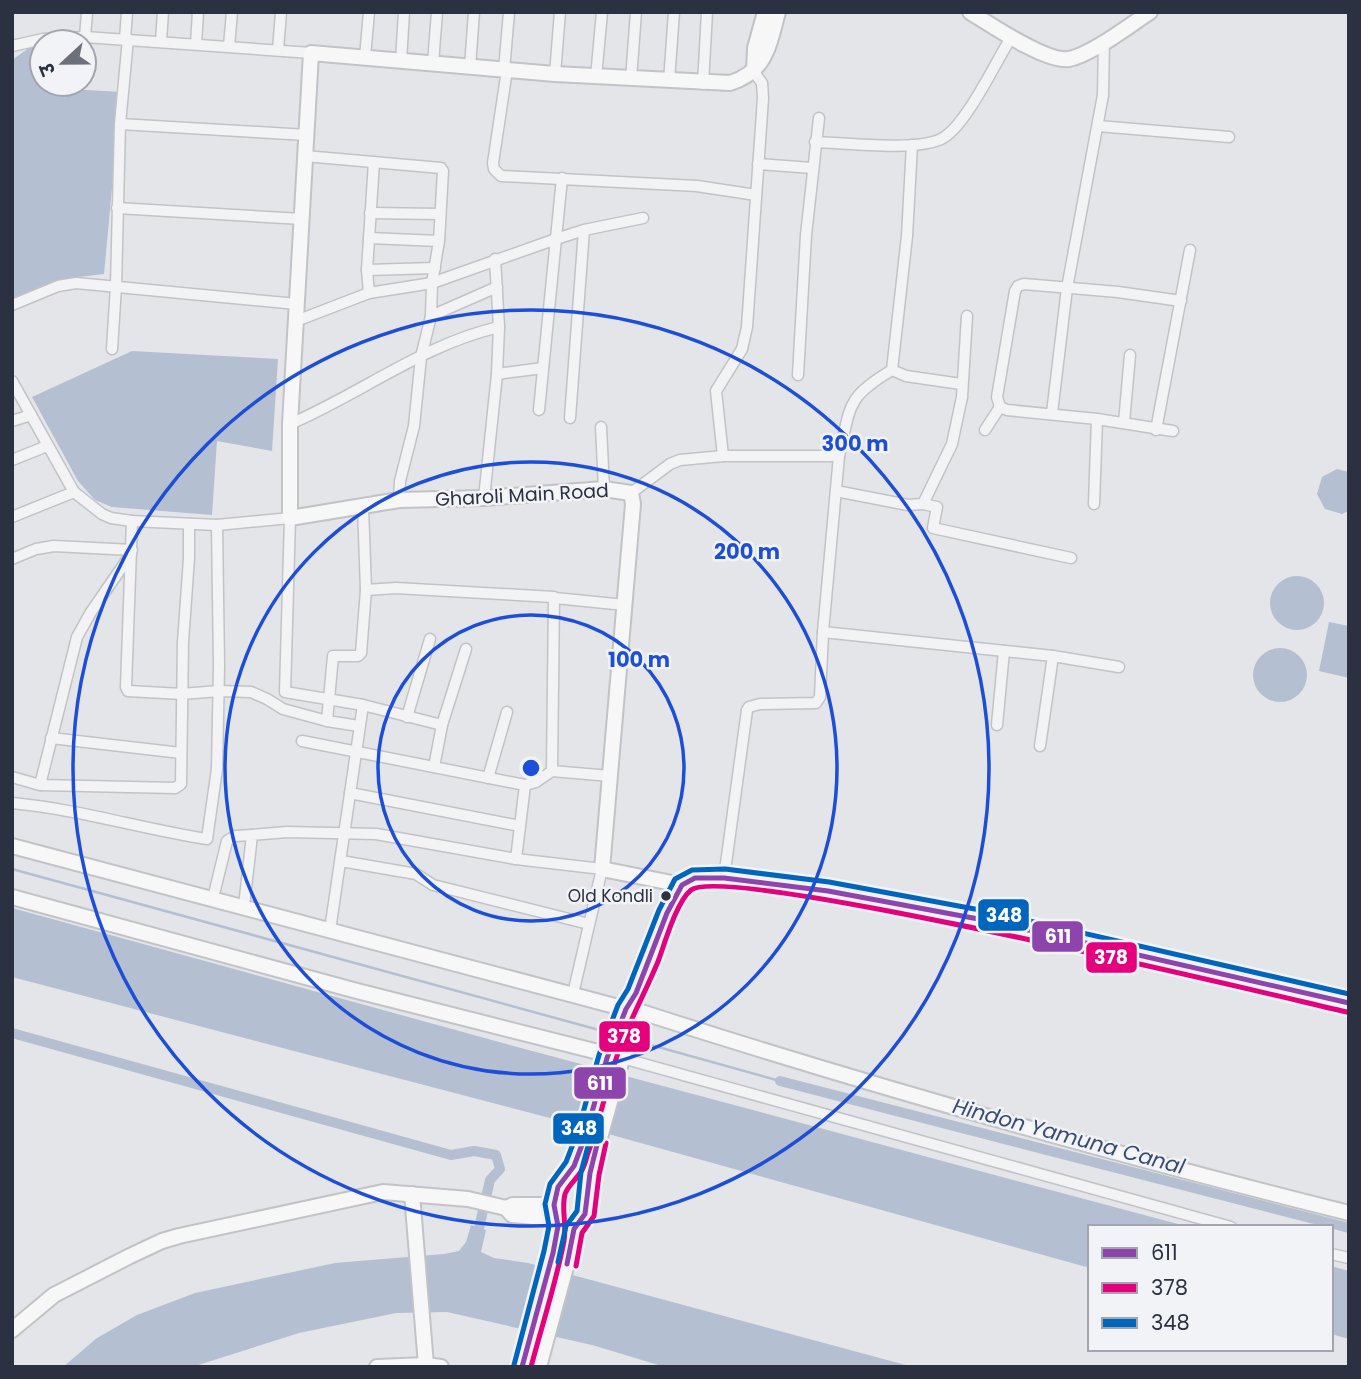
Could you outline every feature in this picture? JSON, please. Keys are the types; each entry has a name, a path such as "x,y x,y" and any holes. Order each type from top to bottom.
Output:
{"street":[{"path":"112,349 127,12"},
{"path":"161,41 163,12"},
{"path":"196,44 198,12"},
{"path":"229,46 232,12"},
{"path":"278,50 281,12"},
{"path":"365,57 369,12"},
{"path":"401,61 404,12"},
{"path":"433,64 437,12"},
{"path":"470,67 474,12"},
{"path":"509,12 494,169 501,176 697,186 756,195"},
{"path":"555,74 560,12"},
{"path":"596,77 602,12"},
{"path":"631,79 636,12"},
{"path":"668,81 674,12"},
{"path":"703,83 707,12"},
{"path":"723,456 715,399 716,391 742,349 745,339 763,98 762,83 754,72 755,48 765,12"},
{"path":"98,38 596,77 730,83 754,72 766,54 778,12"},
{"path":"970,12 1050,58 1068,59 1085,53 1150,12"},
{"path":"816,142 912,145 936,141 959,125 1012,36"},
{"path":"1052,413 1068,288 1103,95 1104,41"},
{"path":"312,53 289,424 290,517 283,690 287,694 363,705 442,725"},
{"path":"798,375 812,169 819,118"},
{"path":"120,124 307,135"},
{"path":"1098,127 1229,137"},
{"path":"892,370 907,236 912,145"},
{"path":"305,156 441,168 439,241 432,283 431,316 421,357 414,426 400,481 399,500"},
{"path":"369,293 374,162"},
{"path":"758,164 812,169"},
{"path":"539,410 562,178"},
{"path":"117,208 302,219"},
{"path":"370,213 440,214"},
{"path":"296,321 369,293 432,283 584,230 643,218"},
{"path":"570,418 584,230"},
{"path":"369,238 439,241"},
{"path":"1156,430 1190,250"},
{"path":"484,498 497,374 499,327 495,259"},
{"path":"368,270 435,268"},
{"path":"12,305 58,286 76,283 298,304"},
{"path":"985,430 1000,407 998,397 1018,286 1024,284 1068,288 1181,301"},
{"path":"431,316 497,287"},
{"path":"923,505 952,444 962,397 967,317"},
{"path":"289,424 421,357 499,327"},
{"path":"1124,422 1130,355"},
{"path":"497,374 543,368"},
{"path":"892,370 906,376 961,384"},
{"path":"724,878 747,710 760,704 812,704 819,700 839,456 851,404 857,394 866,385 892,370"},
{"name":"Gharoli Main Road","path":"13,383 74,492 111,519 217,525 399,500 484,498 604,489 631,493 634,504 602,869"},
{"path":"1000,407 1124,422 1173,431"},
{"path":"12,421 32,415"},
{"path":"1094,504 1097,419"},
{"path":"601,427 604,489"},
{"path":"12,460 47,446"},
{"path":"631,493 675,461 723,456 839,456"},
{"path":"836,491 908,505 937,507 933,528 1071,558"},
{"path":"12,517 74,492"},
{"path":"327,721 333,656 358,656 361,653 366,590 363,506"},
{"path":"132,521 127,690 181,694 251,692 267,698 283,709 327,721 359,726"},
{"path":"12,777 40,785 175,788 181,784 181,694 189,524"},
{"path":"208,839 217,769 217,525"},
{"path":"12,559 36,549 54,546 132,551"},
{"path":"40,785 77,637 132,551"},
{"path":"366,590 396,588 552,596 625,605"},
{"path":"552,771 555,598"},
{"path":"824,632 1053,656 1119,667"},
{"path":"407,717 430,639"},
{"path":"434,767 442,725 466,649"},
{"path":"997,726 1003,651"},
{"path":"1040,746 1053,656"},
{"path":"330,930 363,705"},
{"path":"488,778 507,712"},
{"path":"51,738 181,753"},
{"path":"302,741 525,785 536,782 552,771 610,776"},
{"path":"516,859 525,785"},
{"path":"350,793 520,826"},
{"path":"12,803 48,806 162,832 227,841"},
{"path":"213,898 227,841 234,836 287,832 376,834 516,859 602,869 682,885"},
{"path":"244,906 252,835"},
{"path":"12,846 573,995 629,1016 1231,1183 1349,1213"},
{"path":"341,861 416,874 433,885 589,924"},
{"path":"573,995 602,869"},
{"path":"540,1366 574,1229 585,1214 593,1136 616,1054 667,914 682,885 695,878 724,878 828,891 989,921 1349,1003"},
{"path":"12,897 357,991 616,1054 1224,1225"},
{"path":"522,1365 553,1253 558,1187 575,1166 593,1136"},
{"path":"568,1176 579,1175 588,1188"},
{"path":"12,1330 54,1295 162,1241 383,1192 468,1199 499,1207 513,1205 556,1217 574,1229"},
{"path":"377,1367 434,1366 425,1335 412,1194"}],"water":[{"path":"28,49 28,98 98,98 98,91 121,92 104,274 62,279 12,302 12,60"},
{"path":"132,351 278,359 272,451 217,441 212,515 112,507 95,500 78,481 32,397"},
{"path":"1337,469 1349,472 1349,511 1342,514 1325,509 1317,494 1322,477"},
{"path":"1302,576 1312,580 1320,588 1324,603 1320,618 1312,626 1292,630 1282,626 1274,618 1270,598 1274,588 1282,580"},
{"path":"1329,622 1349,626 1349,678 1319,671"},
{"path":"1280,648 1299,656 1307,675 1299,694 1280,702 1261,694 1253,675 1261,656"},
{"path":"12,908 1182,1225 1088,1225 1088,1267 565,1122 12,977"},
{"path":"471,1225 486,1230 481,1252 494,1258 528,1263 913,1367 665,1367 592,1345 447,1312 396,1313 299,1333 192,1367 63,1367 97,1338 137,1315 195,1293 335,1263 459,1251 466,1242"},
{"path":"1333,1267 1349,1271 1349,1339 1333,1335"}],"waterway":[{"path":"12,869 610,1033"},
{"path":"12,1033 451,1155 474,1151 496,1155 500,1169 490,1180 479,1228"},
{"path":"633,1040 780,1081"},
{"name":"Hindon Yamuna Canal","path":"780,1081 1349,1228"}],"transit line":[{"name":"348","path":"514,1365 549,1226 545,1204 550,1184 566,1162 578,1131 599,1055 659,910 675,879 692,870 725,869 829,882 991,912 1349,994"},
{"name":"611","path":"522,1367 553,1253 558,1226 554,1205 558,1187 574,1166 586,1134 607,1058 667,913 682,885 695,878 724,878 828,891 989,921 1349,1003"},
{"name":"378","path":"531,1367 564,1241 565,1194 584,1166 619,1049 659,959 676,912 691,890 727,887 798,895 894,912 1114,958 1347,1012"},
{"name":"348","path":"558,1262 566,1226 577,1211 581,1172 590,1139"},
{"name":"611","path":"567,1264 574,1229 585,1214 590,1173 598,1141"},
{"name":"378","path":"576,1266 582,1233 594,1216 606,1143"}],"place":[{"name":"Old Kondli","path":"666,896"}]}
